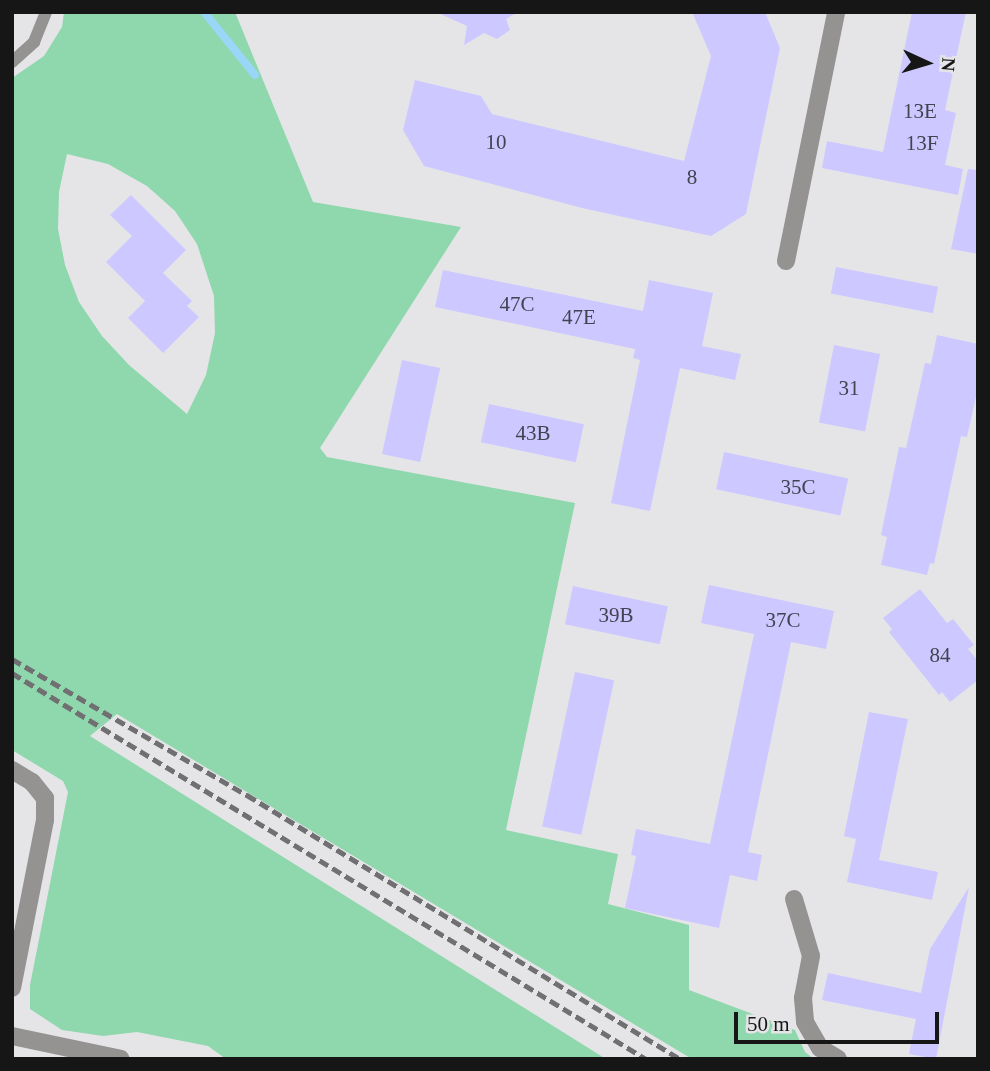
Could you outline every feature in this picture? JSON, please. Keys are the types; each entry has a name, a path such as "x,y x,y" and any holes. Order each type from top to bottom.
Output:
{"street":[{"path":"786,261 836,12"},
{"path":"12,770 32,782 45,798 45,820 12,988"},
{"path":"794,899 811,956 803,998 805,1021 820,1048 838,1059"},
{"path":"12,1036 95,1056 121,1059"}],"lane":[{"path":"12,62 34,42 46,12"}],"green space":[{"path":"64,12 235,12 313,202 461,227 320,448 327,457 575,503 506,830 618,854 608,904 689,925 689,990 795,1030 805,1052 814,1059 692,1059 117,714 90,736 606,1059 226,1059 208,1046 137,1032 103,1036 62,1030 30,1009 30,985 68,792 63,781 12,750 12,78 44,56 62,27","holes":["67,154 108,164 147,186 175,211 197,244 214,296 215,333 206,375 187,414 129,365 102,336 79,302 65,265 58,229 59,192"]}],"building":[{"path":"436,12 518,12 506,19 510,30 497,39 484,33 464,45 467,26"},
{"path":"692,12 765,12 780,48 746,214 711,236 582,208 424,166 403,130 415,80 481,96 492,114 684,161 711,56"},
{"path":"912,12 966,12 945,110 956,113 945,165 963,169 958,195 822,168 827,141 883,152"},
{"path":"968,169 978,170 978,254 951,249"},
{"path":"131,195 186,250 163,273 192,301 187,306 199,317 163,353 128,318 145,301 106,262 132,236 110,215"},
{"path":"836,267 938,287 933,313 831,294"},
{"path":"443,270 643,311 649,280 713,293 702,346 741,354 735,380 680,368 650,511 611,503 640,360 633,358 635,349 435,307"},
{"path":"937,335 978,344 978,388 967,437 961,436 934,564 930,563 927,575 881,565 887,537 881,535 899,447 906,448 925,363 931,364"},
{"path":"834,345 880,354 865,432 819,423"},
{"path":"402,360 440,368 420,462 382,454"},
{"path":"489,404 584,424 576,462 481,442"},
{"path":"724,452 848,478 840,516 716,489"},
{"path":"709,585 834,611 826,649 791,642 748,852 762,855 757,881 730,875 719,928 625,908 636,856 631,855 636,829 710,844 754,634 701,623"},
{"path":"573,586 668,606 660,644 565,624"},
{"path":"920,589 947,623 953,619 974,645 968,649 978,661 978,680 950,702 942,692 939,695 889,632 892,629 883,618"},
{"path":"575,672 614,680 581,835 542,827"},
{"path":"869,712 908,719 879,860 938,872 932,900 847,882 856,839 844,836"},
{"path":"969,887 936,1059 909,1054 916,1019 822,1000 828,973 921,993 930,949"}],"waterway":[{"path":"204,12 255,75"}],"railway":[{"path":"12,659 247,795 680,1059"},
{"path":"12,673 646,1059"}]}
